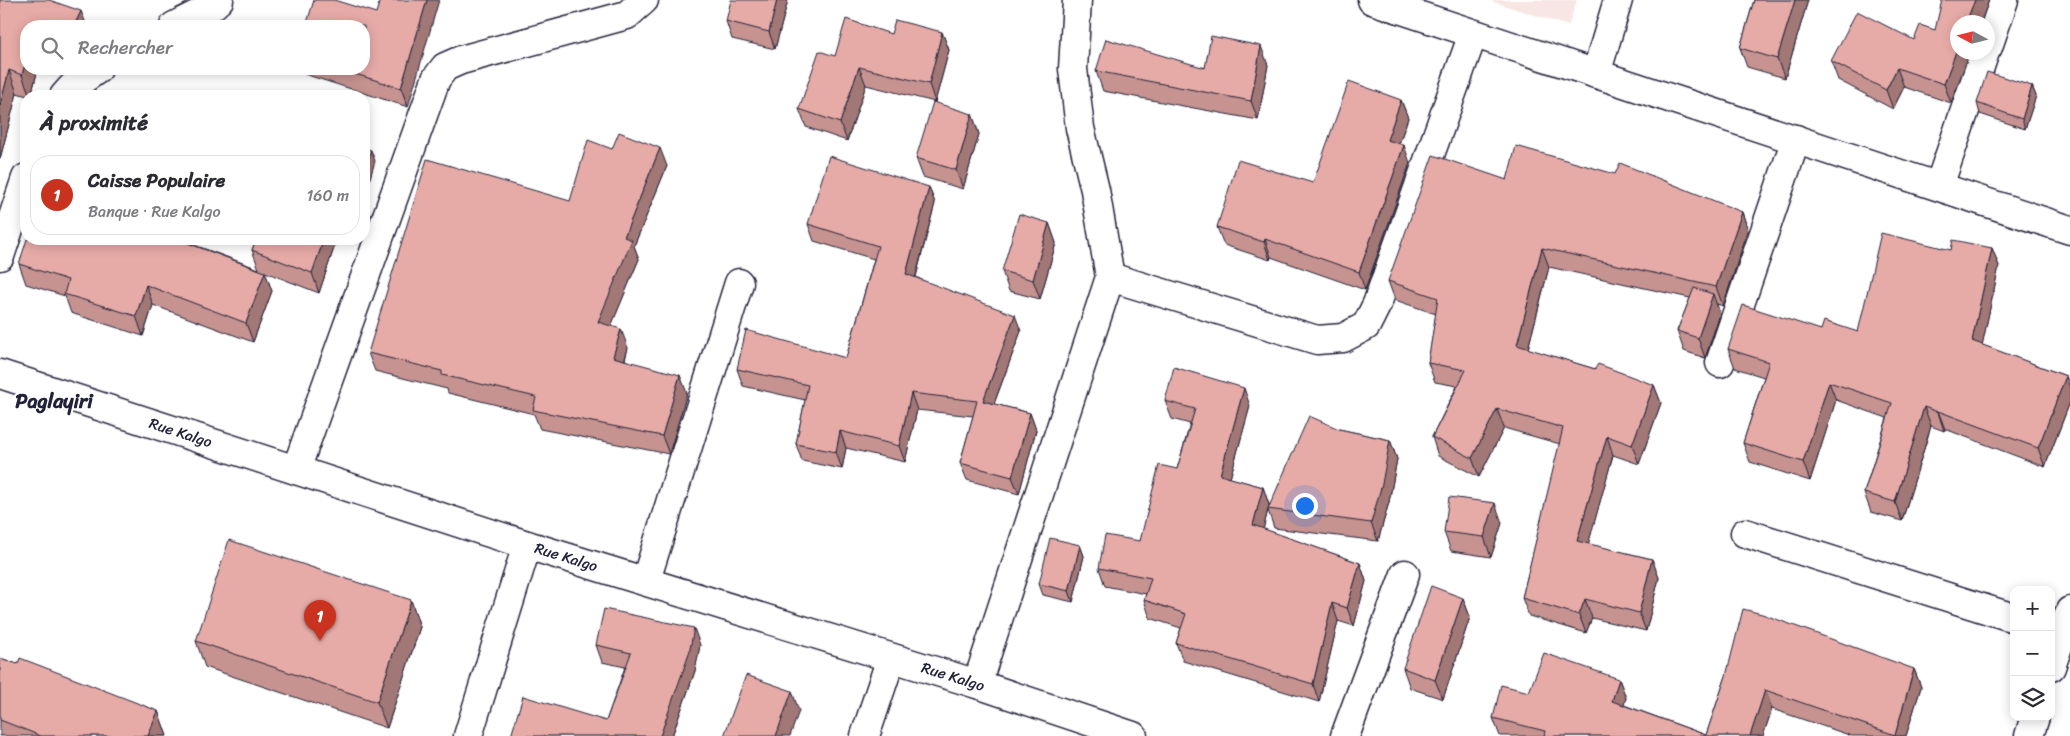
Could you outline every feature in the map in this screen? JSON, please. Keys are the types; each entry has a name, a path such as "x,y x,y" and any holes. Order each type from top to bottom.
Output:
{"street":[{"path":"186,20 210,8 219,0"},
{"path":"296,470 436,79 445,67 461,60 627,14 644,0"},
{"path":"977,684 1110,277 1095,190 1080,128 1073,69 1077,0"},
{"path":"1372,0 2070,230"},
{"path":"1596,74 1618,0"},
{"path":"1995,26 2004,0"},
{"path":"1110,277 1317,340 1343,338 1366,326 1377,304 1473,34"},
{"path":"1938,186 1982,60"},
{"path":"69,90 89,75"},
{"path":"1720,363 1796,139"},
{"path":"0,256 20,196"},
{"path":"646,580 739,283"},
{"name":"Rue Kalgo","path":"0,374 527,545 646,580 977,684 1133,736"},
{"path":"1745,533 2010,617"},
{"path":"468,736 527,545"},
{"path":"1345,736 1405,574"},
{"path":"2055,650 2061,624"},
{"path":"866,736 891,658"},
{"path":"2029,736 2034,721"}],"shaded area":[{"path":"1488,0 1577,0 1568,26"}],"building":[{"path":"0,0 49,0 81,11 77,20 20,20 20,74 9,70 0,106"},
{"path":"314,0 334,0 376,13 380,0 427,0 401,88 359,75 370,75 370,20 308,20"},
{"path":"731,0 777,0 769,32 726,21"},
{"path":"1754,0 1795,0 1777,59 1740,48"},
{"path":"1942,0 1975,0 1969,15 1950,15 1950,60 1953,60 1944,84 1897,68 1886,90 1831,61 1857,11 1914,40 1920,25 1935,30"},
{"path":"846,19 891,34 895,20 942,32 929,84 859,67 840,123 799,109 819,51 835,56"},
{"path":"1211,36 1261,46 1251,101 1096,71 1106,39 1205,68"},
{"path":"1987,72 2032,86 2022,119 1977,103"},
{"path":"1349,81 1401,100 1387,140 1404,145 1359,272 1265,239 1264,242 1217,227 1238,160 1313,183"},
{"path":"933,102 972,114 956,170 916,158"},
{"path":"619,132 660,148 624,237 632,240 598,322 621,329 613,357 680,375 662,436 533,410 536,397 442,375 442,371 368,353 427,159 570,201 588,140 612,149"},
{"path":"1516,146 1615,174 1620,163 1742,212 1716,287 1542,248 1517,345 1595,369 1598,364 1654,385 1632,445 1607,436 1577,541 1652,559 1639,613 1585,599 1579,615 1522,598 1563,428 1497,409 1472,458 1432,437 1466,370 1428,363 1438,298 1388,281 1433,155 1507,180"},
{"path":"829,156 929,187 906,274 1015,315 983,401 1030,413 1012,477 960,463 977,401 911,393 899,446 840,431 836,452 796,444 808,385 737,369 746,330 846,358 878,246 808,224"},
{"path":"1019,214 1049,223 1033,280 1002,271"},
{"path":"1881,233 1951,250 1953,240 1992,248 1972,341 2066,376 2038,448 1924,407 1895,502 1864,493 1892,403 1829,382 1803,462 1743,443 1769,362 1728,349 1743,305 1821,330 1824,321 1858,332"},
{"path":"25,245 193,245 265,272 246,323 146,285 136,316 64,294 68,280 19,264"},
{"path":"254,245 322,245 312,273 252,250"},
{"path":"1694,288 1713,294 1698,338 1677,331"},
{"path":"1174,367 1244,388 1220,475 1263,487 1253,525 1360,563 1347,608 1332,603 1313,684 1176,643 1186,614 1144,600 1151,578 1099,568 1105,535 1140,541 1159,465 1177,469 1195,409 1165,401"},
{"path":"1309,416 1339,429 1390,440 1382,484 1371,523 1268,509"},
{"path":"1449,497 1495,503 1484,537 1444,532"},
{"path":"1050,538 1080,545 1069,591 1039,584"},
{"path":"229,540 411,600 377,702 196,641"},
{"path":"1431,586 1463,598 1435,680 1403,668"},
{"path":"604,609 694,628 689,654 660,736 511,736 523,696 606,721 631,653 596,645"},
{"path":"1743,609 1762,614 1914,669 1895,735 1765,690 1750,736 1544,736 1545,731 1493,718 1501,685 1529,692 1544,653 1619,679 1612,701 1706,735 1726,676"},
{"path":"0,658 18,664 20,658 158,711 148,736 41,736 0,720"},
{"path":"746,675 792,691 776,736 724,736"}],"place":[{"name":"Caisse Populaire","path":"320,641"}],"district":[{"name":"Paglayiri","path":"54,401"}]}
